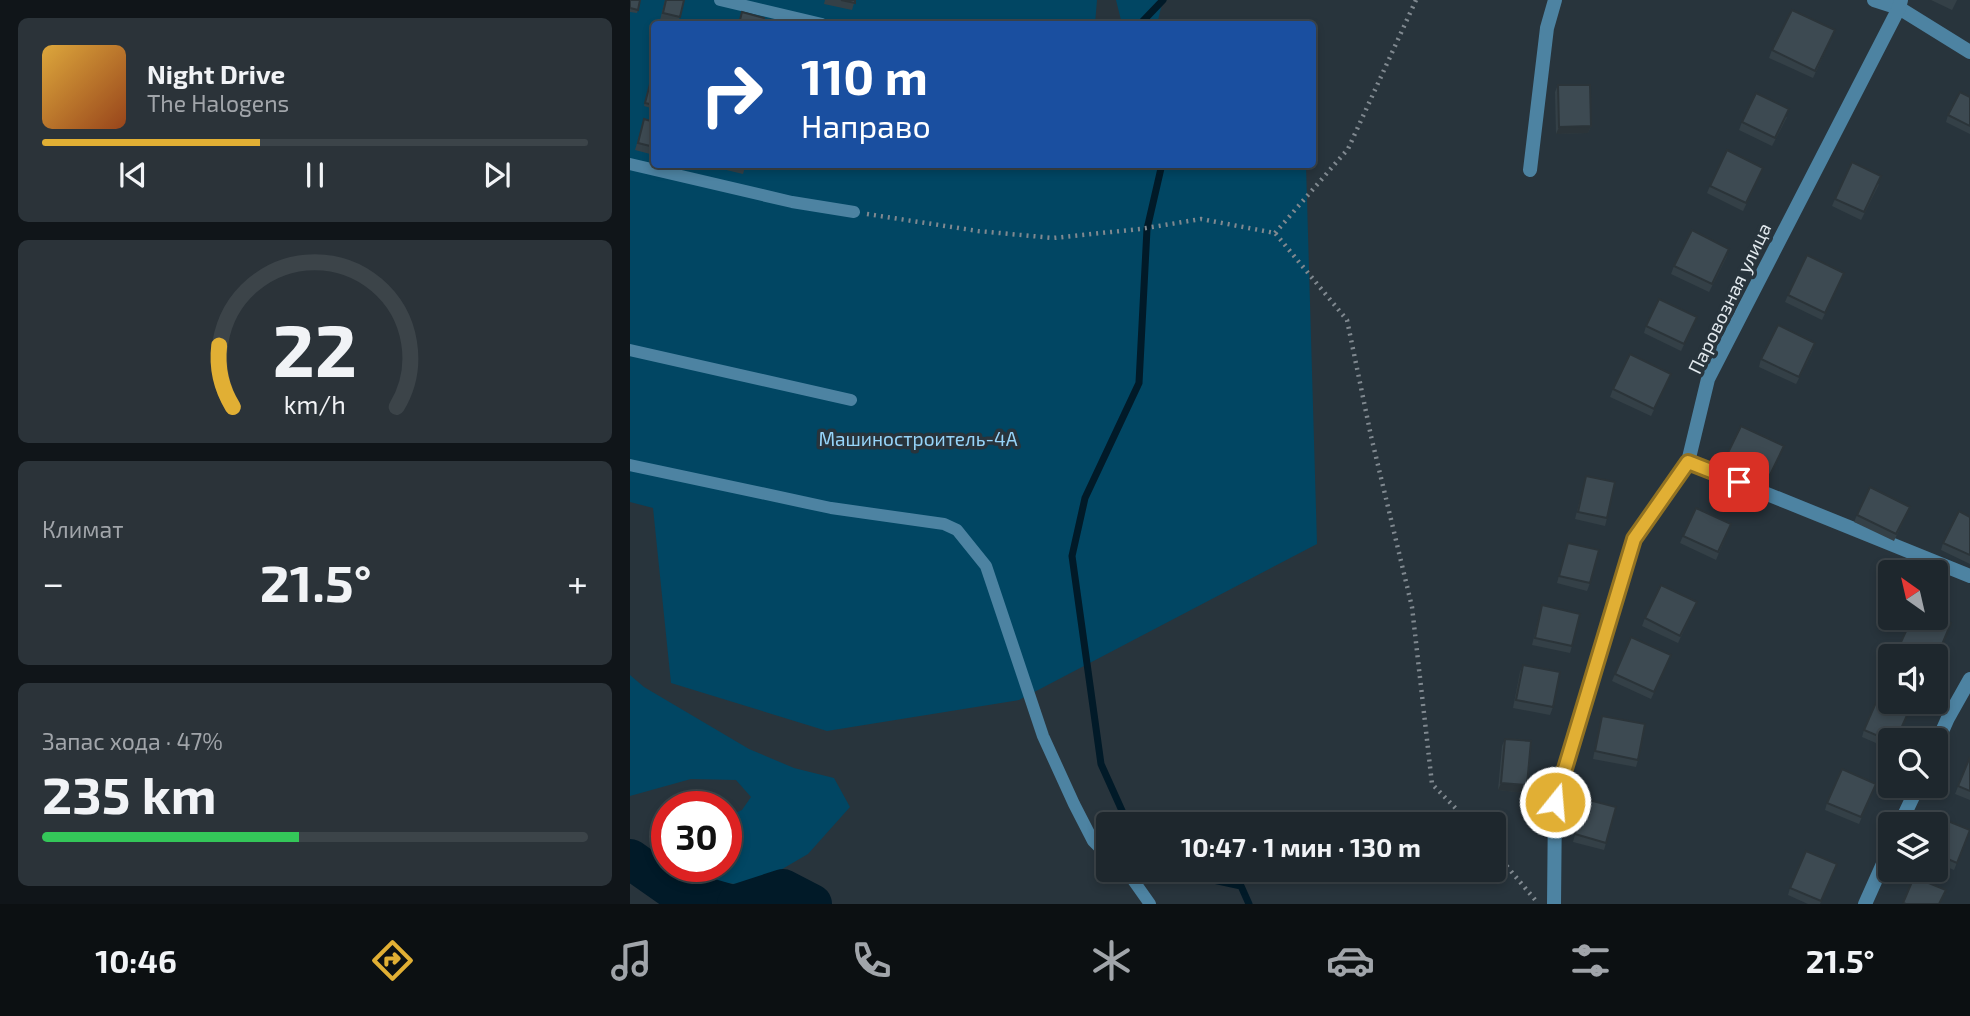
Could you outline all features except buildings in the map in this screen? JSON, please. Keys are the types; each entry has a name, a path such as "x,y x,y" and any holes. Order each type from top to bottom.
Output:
{"street":[{"path":"1530,170 1546,28 1555,0"},
{"path":"1874,0 1900,4 1970,52"},
{"name":"Паровозная улица","path":"1554,904 1555,802 1634,539 1688,462 1708,379 1900,4"},
{"path":"1688,462 1970,576"},
{"path":"1944,728 1970,678"},
{"path":"1865,904 1878,875"}],"lane":[{"path":"720,0 809,21"},
{"path":"630,164 792,202 854,212"},
{"path":"630,350 851,400"},
{"path":"630,465 831,508 931,521 957,530 986,566 1044,736 1074,804 1096,844"},
{"path":"1134,882 1150,904"}],"path":[{"path":"1275,233 1348,149 1416,0"},
{"path":"854,212 978,231 1053,238 1140,229 1200,219 1275,233 1347,320 1371,436 1412,607 1432,785 1459,812"},
{"path":"1506,865 1539,904"}],"green space":[{"name":"Машиностроитель-4А","path":"630,0 1097,0 1095,21 651,21 651,168 1306,168 1317,544 1019,700 827,731 671,683 653,508 630,502"},
{"path":"1116,0 1163,0 1158,21 1121,21"},
{"path":"630,675 644,687 749,749 794,768 834,778 850,807 808,854 753,886 718,882 742,882 742,810 751,797 736,780 691,779 630,796"}],"waterway":[{"path":"1143,21 1163,0"},
{"path":"1123,812 1101,764 1072,556 1085,498 1139,383 1147,229 1161,168"},
{"path":"630,859 670,887 729,904"},
{"path":"1222,882 1241,886 1249,904"},
{"path":"737,904 783,889 812,904"}],"route":[{"path":"1555,802 1634,539 1688,462 1739,482"}]}
